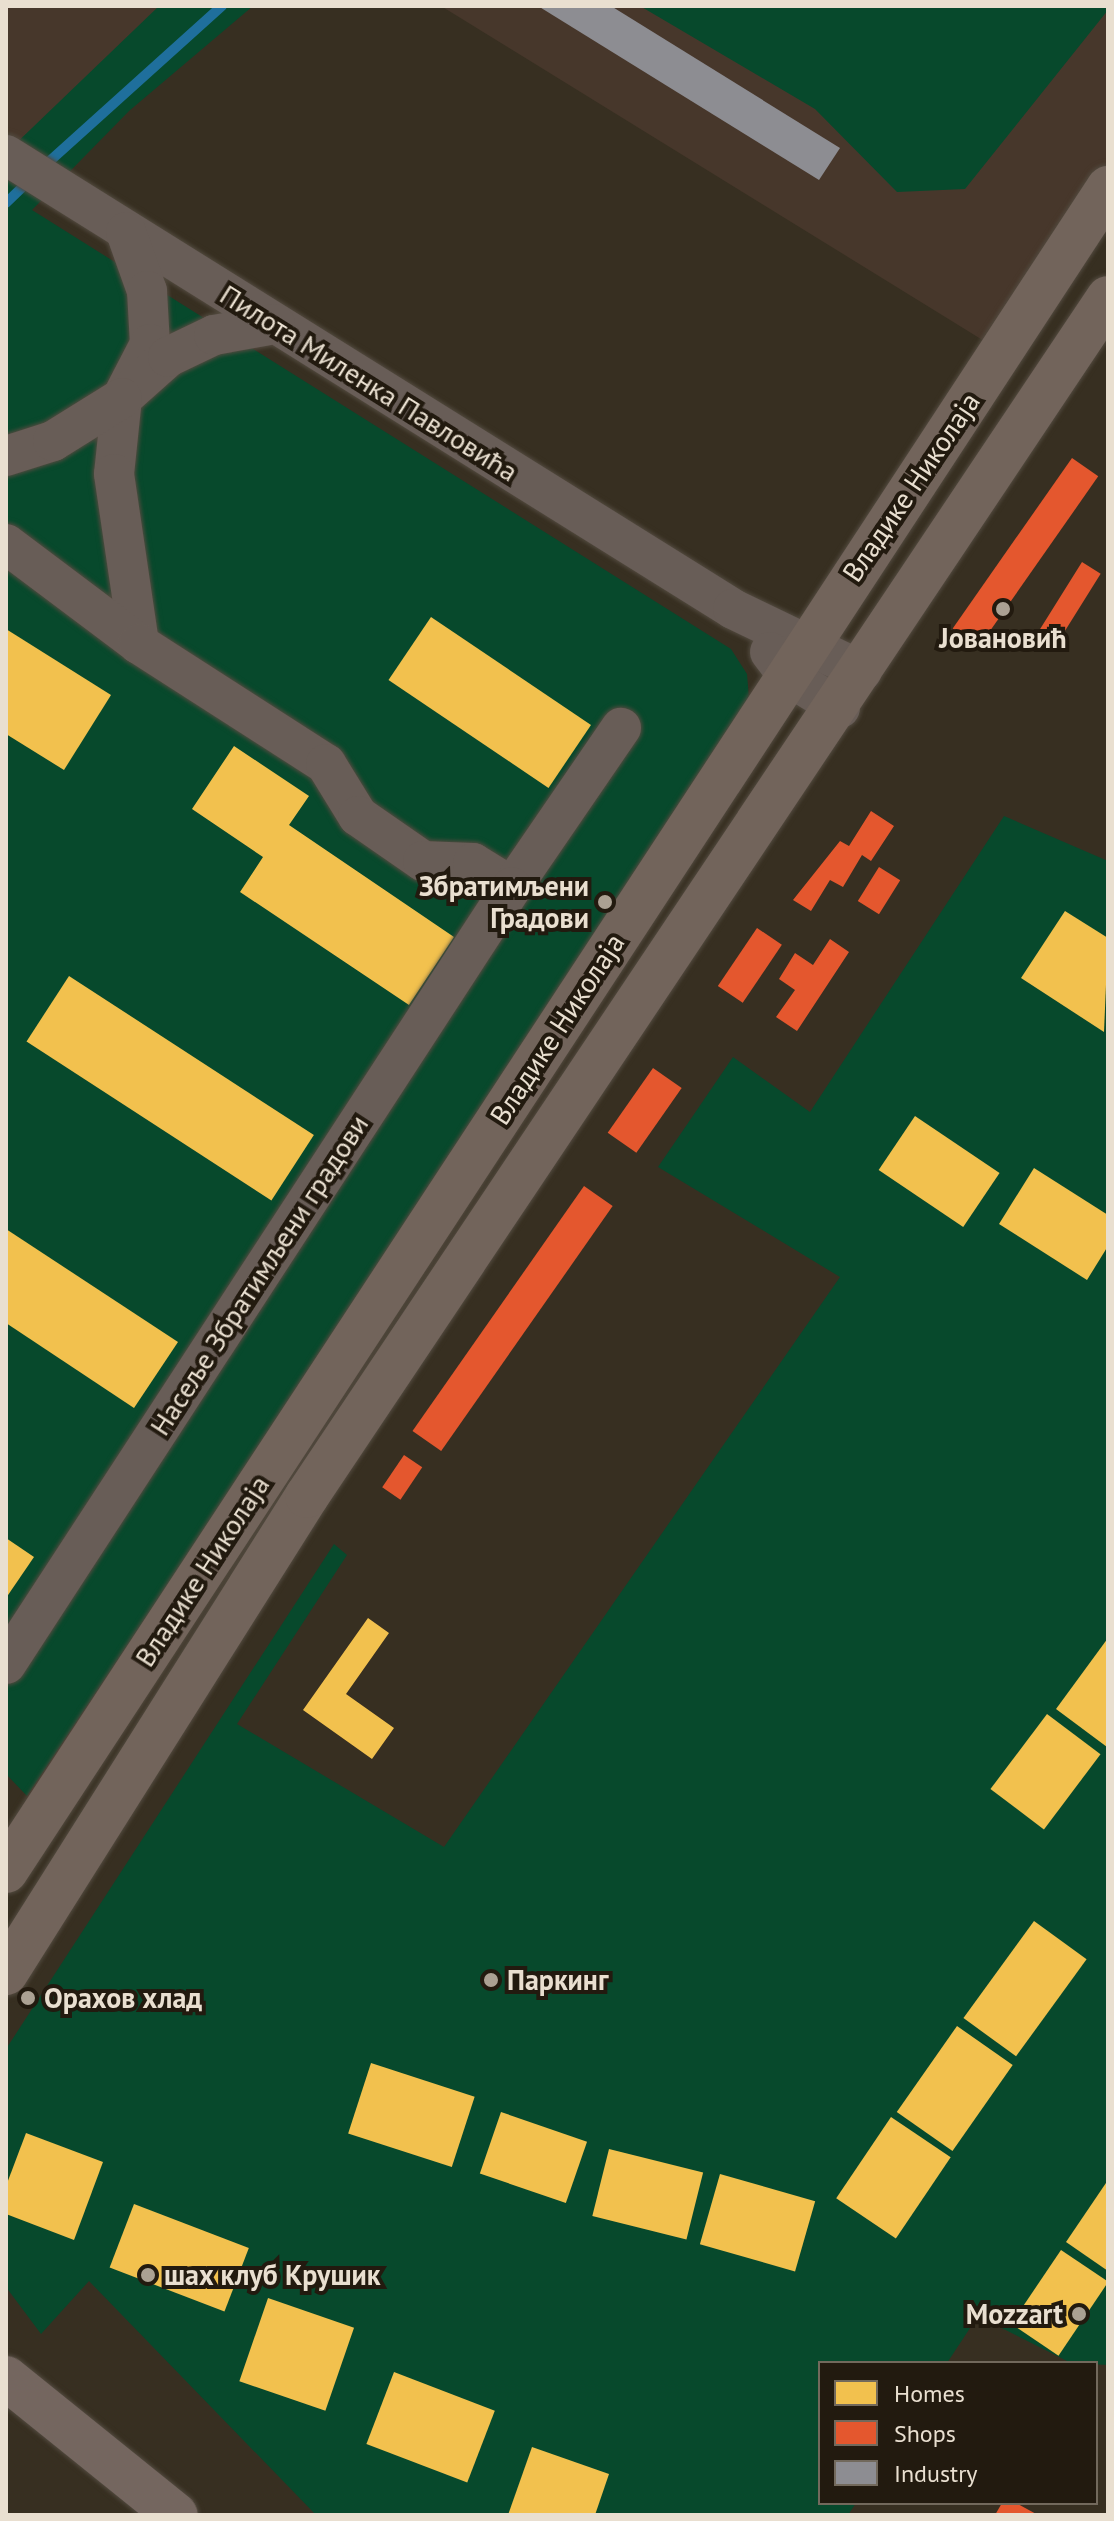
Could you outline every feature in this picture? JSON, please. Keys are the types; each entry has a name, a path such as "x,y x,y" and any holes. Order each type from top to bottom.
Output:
{"main road":[{"name":"Владике Николаја","path":"6,1871 1108,188"},
{"name":"Владике Николаја","path":"6,1973 307,1496 840,708 1108,298"}],"street":[{"name":"Пилота Миленка Павловића","path":"6,155 733,609 799,659"},
{"path":"126,232 147,291 150,344 122,398 114,474 139,644"},
{"path":"6,456 53,441 122,398 168,357 214,335 275,324"},
{"path":"6,544 139,644 326,764 358,816 423,861 473,863 512,887"},
{"path":"799,659 862,671"},
{"path":"799,659 840,708"},
{"name":"Насеље Збратимљени градови","path":"6,1664 512,887 621,728"},
{"path":"6,2378 176,2515"}],"shaded area":[{"path":"6,6 222,6 6,156"},
{"path":"441,6 1108,6 1108,188 1002,352"}],"green space":[{"path":"159,6 253,6 129,111 32,210 731,649 747,674 750,710 27,1796 6,1774 6,153"},
{"path":"640,6 1108,6 1108,10 965,189 897,192 815,109"},
{"path":"1004,816 1108,861 1108,2365 1098,2364 1098,2361 1067,2361 978,2316 948,2361 818,2361 818,2505 855,2505 848,2515 316,2515 89,2281 41,2334 6,2287 6,2049 334,1544 347,1555 237,1724 444,1847 840,1277 658,1167 733,1057 810,1112"}],"building: Homes":[{"path":"431,617 591,725 549,788 389,680"},
{"path":"6,629 111,695 64,770 6,734"},
{"path":"234,746 309,796 289,825 454,937 409,1005 240,892 263,857 192,809"},
{"path":"1065,911 1108,938 1104,1032 1021,978"},
{"path":"69,976 314,1135 271,1200 27,1041"},
{"path":"915,1116 1000,1173 963,1227 879,1170"},
{"path":"1034,1168 1108,1215 1108,1246 1087,1280 999,1224"},
{"path":"6,1229 178,1342 134,1408 6,1323"},
{"path":"6,1538 34,1557 6,1598"},
{"path":"368,1618 389,1633 346,1694 394,1728 372,1759 303,1710"},
{"path":"1108,1638 1108,1745 1107,1747 1056,1709"},
{"path":"1047,1714 1101,1754 1044,1829 990,1789"},
{"path":"1034,1921 1087,1959 1016,2056 963,2018"},
{"path":"957,2026 1013,2065 952,2151 897,2112"},
{"path":"371,2063 475,2097 452,2167 348,2133"},
{"path":"501,2112 587,2142 566,2203 480,2173"},
{"path":"891,2117 951,2157 896,2239 836,2198"},
{"path":"26,2133 103,2162 74,2240 6,2214 6,2186"},
{"path":"609,2149 703,2172 686,2239 592,2216"},
{"path":"720,2174 815,2201 795,2271 700,2244"},
{"path":"1108,2180 1108,2271 1066,2242"},
{"path":"134,2204 249,2248 224,2312 110,2267"},
{"path":"1061,2250 1108,2282 1058,2356 1011,2324"},
{"path":"268,2298 354,2328 325,2411 239,2381"},
{"path":"394,2372 495,2411 467,2483 366,2444"},
{"path":"532,2447 609,2474 595,2515 508,2515"}],"building: Shops":[{"path":"1072,458 1098,476 979,647 953,628"},
{"path":"1082,562 1101,574 1053,649 1035,637"},
{"path":"871,811 894,826 871,861 862,855 843,887 830,880 811,911 793,900 840,841 849,846"},
{"path":"879,867 900,880 879,914 858,901"},
{"path":"757,928 782,945 743,1003 718,986"},
{"path":"830,939 849,952 797,1031 776,1017 795,990 779,979 795,953 813,965"},
{"path":"653,1068 682,1088 636,1153 608,1133"},
{"path":"584,1186 613,1206 441,1451 413,1431"},
{"path":"404,1455 422,1467 400,1500 382,1487"},
{"path":"1001,2505 1020,2505 1038,2515 995,2515"}],"building: Industry":[{"path":"538,6 611,6 840,148 819,180"}],"waterway":[{"path":"42,168 222,6"},
{"path":"6,203 31,179"}],"place":[{"name":"Јовановић","path":"1003,609"},
{"name":"Збратимљени Градови","path":"605,902"},
{"name":"Паркинг","path":"491,1980"},
{"name":"Орахов хлад","path":"28,1998"},
{"name":"шах клуб Крушик","path":"148,2275"},
{"name":"Mozzart","path":"1079,2314"}]}
